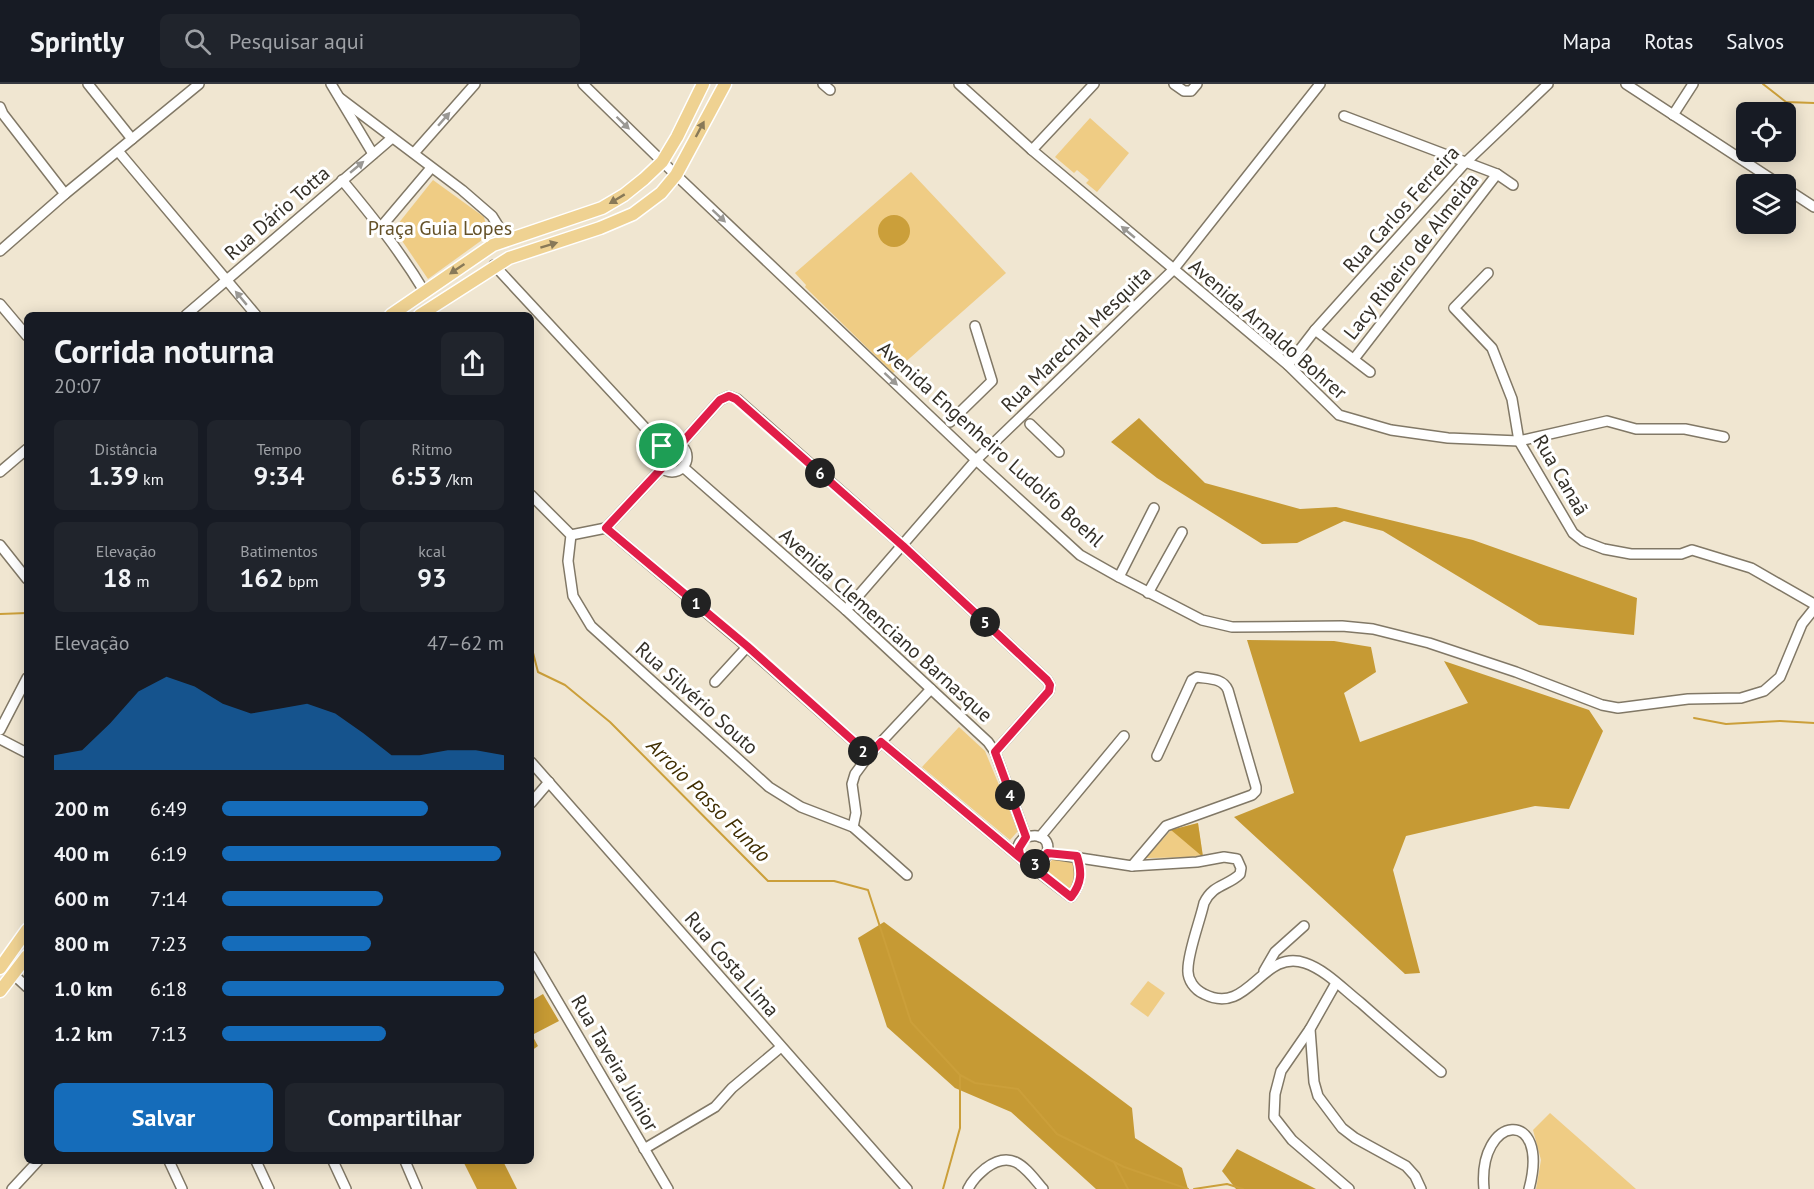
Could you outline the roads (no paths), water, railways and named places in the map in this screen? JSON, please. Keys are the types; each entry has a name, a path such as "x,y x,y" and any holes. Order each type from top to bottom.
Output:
{"main road":[{"path":"395,312 493,245 602,208 629,191 662,162 703,84"},
{"path":"425,312 508,258 600,228 633,214 661,193 676,175 725,84"},
{"path":"1,965 24,934"},
{"path":"0,991 24,960"}],"street":[{"path":"88,84 132,139"},
{"path":"0,251 65,194 199,84"},
{"path":"332,84 373,154"},
{"path":"414,153 475,84"},
{"name":"Avenida Engenheiro Ludolfo Boehl","path":"583,84 976,460 1080,555 1119,578 1202,620 1232,627 1373,628 1429,643 1516,672 1602,705 1618,708 1688,699 1741,698 1764,691 1780,677 1802,624 1814,609"},
{"name":"Avenida Arnaldo Bohrer","path":"959,84 972,89 1032,150 1288,365 1339,415 1391,430 1448,438 1519,441 1607,421 1636,429 1685,429 1724,437"},
{"path":"1032,150 1094,84"},
{"path":"1174,84 1184,91 1191,91 1197,84"},
{"name":"Rua Marechal Mesquita","path":"846,610 976,460 1173,270 1320,84"},
{"name":"Rua Carlos Ferreira","path":"1288,365 1315,330 1465,163 1548,84"},
{"path":"1626,84 1764,174"},
{"path":"1673,115 1693,84"},
{"path":"340,98 462,190 492,216 507,240"},
{"path":"0,108 65,194"},
{"path":"1344,116 1497,174 1513,184"},
{"name":"Rua Dário Totta","path":"190,312 392,138"},
{"path":"118,151 253,312"},
{"path":"381,227 431,168"},
{"name":"Lacy Ribeiro de Almeida","path":"1354,359 1497,174"},
{"path":"342,180 381,227 424,291"},
{"path":"1796,195 1814,207"},
{"path":"494,266 662,446"},
{"name":"Rua Canaã","path":"1488,273 1454,308 1492,348 1512,399 1519,441 1573,533 1583,541 1604,549 1631,554 1681,554 1692,550 1751,568 1814,604"},
{"path":"0,304 24,332"},
{"path":"950,422 992,381 975,326"},
{"path":"1315,330 1370,372"},
{"path":"680,445 720,400 729,396 736,399 903,546 1047,680 1050,685 1049,691 995,752"},
{"path":"1030,424 1059,452"},
{"path":"674,442 680,445 686,451 687,459 683,467 669,472 662,468 657,457 662,446 674,442"},
{"path":"0,472 24,452"},
{"name":"Avenida Clemenciano Barnasque","path":"683,467 846,610 988,742 995,752 1026,837"},
{"path":"534,498 571,535 606,528 662,468"},
{"path":"1119,578 1154,508"},
{"path":"606,528 747,646 869,755"},
{"path":"1148,593 1182,532"},
{"name":"Rua Silvério Souto","path":"571,535 568,561 573,597 591,626 769,787 801,807 853,827 907,875"},
{"path":"0,545 24,575"},
{"path":"715,682 747,646"},
{"path":"1132,866 1166,826 1252,795 1256,791 1228,690 1221,681 1197,677 1192,680 1157,756"},
{"path":"0,730 24,684"},
{"path":"853,827 856,813 852,784 855,774 869,755 931,689"},
{"path":"1040,837 1124,736"},
{"path":"0,739 24,751"},
{"path":"881,742 1024,861 1071,897 1078,889 1081,879 1077,856"},
{"name":"Rua Costa Lima","path":"534,765 907,1189"},
{"path":"534,800 549,782"},
{"path":"1035,835 1040,837 1047,844 1046,857 1038,863 1024,861 1019,848 1026,837 1035,835"},
{"path":"1047,853 1132,866 1197,862 1224,857 1237,859 1241,868 1240,874 1208,894 1187,970 1189,978 1198,991 1214,999 1226,999 1249,988 1263,973 1275,952 1304,926"},
{"path":"1263,973 1277,964 1291,960 1305,963 1336,983 1440,1072"},
{"name":"Rua Taveira Júnior","path":"535,970 668,1189"},
{"path":"14,975 24,984"},
{"path":"1336,983 1310,1029 1281,1071 1275,1094 1275,1117 1292,1140 1349,1189"},
{"path":"1310,1029 1314,1082 1318,1096 1342,1128 1355,1138 1406,1166 1415,1176 1421,1189"},
{"path":"644,1149 715,1107 732,1088 781,1047"},
{"path":"1484,1189 1486,1154 1499,1135 1512,1130 1522,1131 1529,1137 1534,1161 1529,1189"},
{"path":"968,1189 973,1178 996,1161 1009,1159 1024,1166 1043,1189"},
{"path":"12,1189 35,1164"},
{"path":"170,1164 182,1189"},
{"path":"257,1164 269,1189"},
{"path":"334,1164 346,1189"},
{"path":"406,1164 417,1189"}],"waterway":[{"path":"1763,84 1786,102 1814,103"},
{"name":"Arroio Passo Fundo","path":"0,614 24,613"},
{"name":"Arroio Passo Fundo","path":"534,657 538,672 565,685 610,722 768,881 834,881 868,890 911,1022 960,1075 975,1083 1018,1089 1057,1134 1124,1167 1188,1189"},
{"path":"1694,718 1726,724 1780,721 1814,723"},
{"path":"943,1189 960,1128 960,1075"},
{"path":"1114,1162 1128,1189"},
{"name":"Arroio Passo Fundo","path":"1194,1189 1227,1184 1243,1189"}],"park label":[{"name":"Praça Guia Lopes","path":"440,228"}]}
